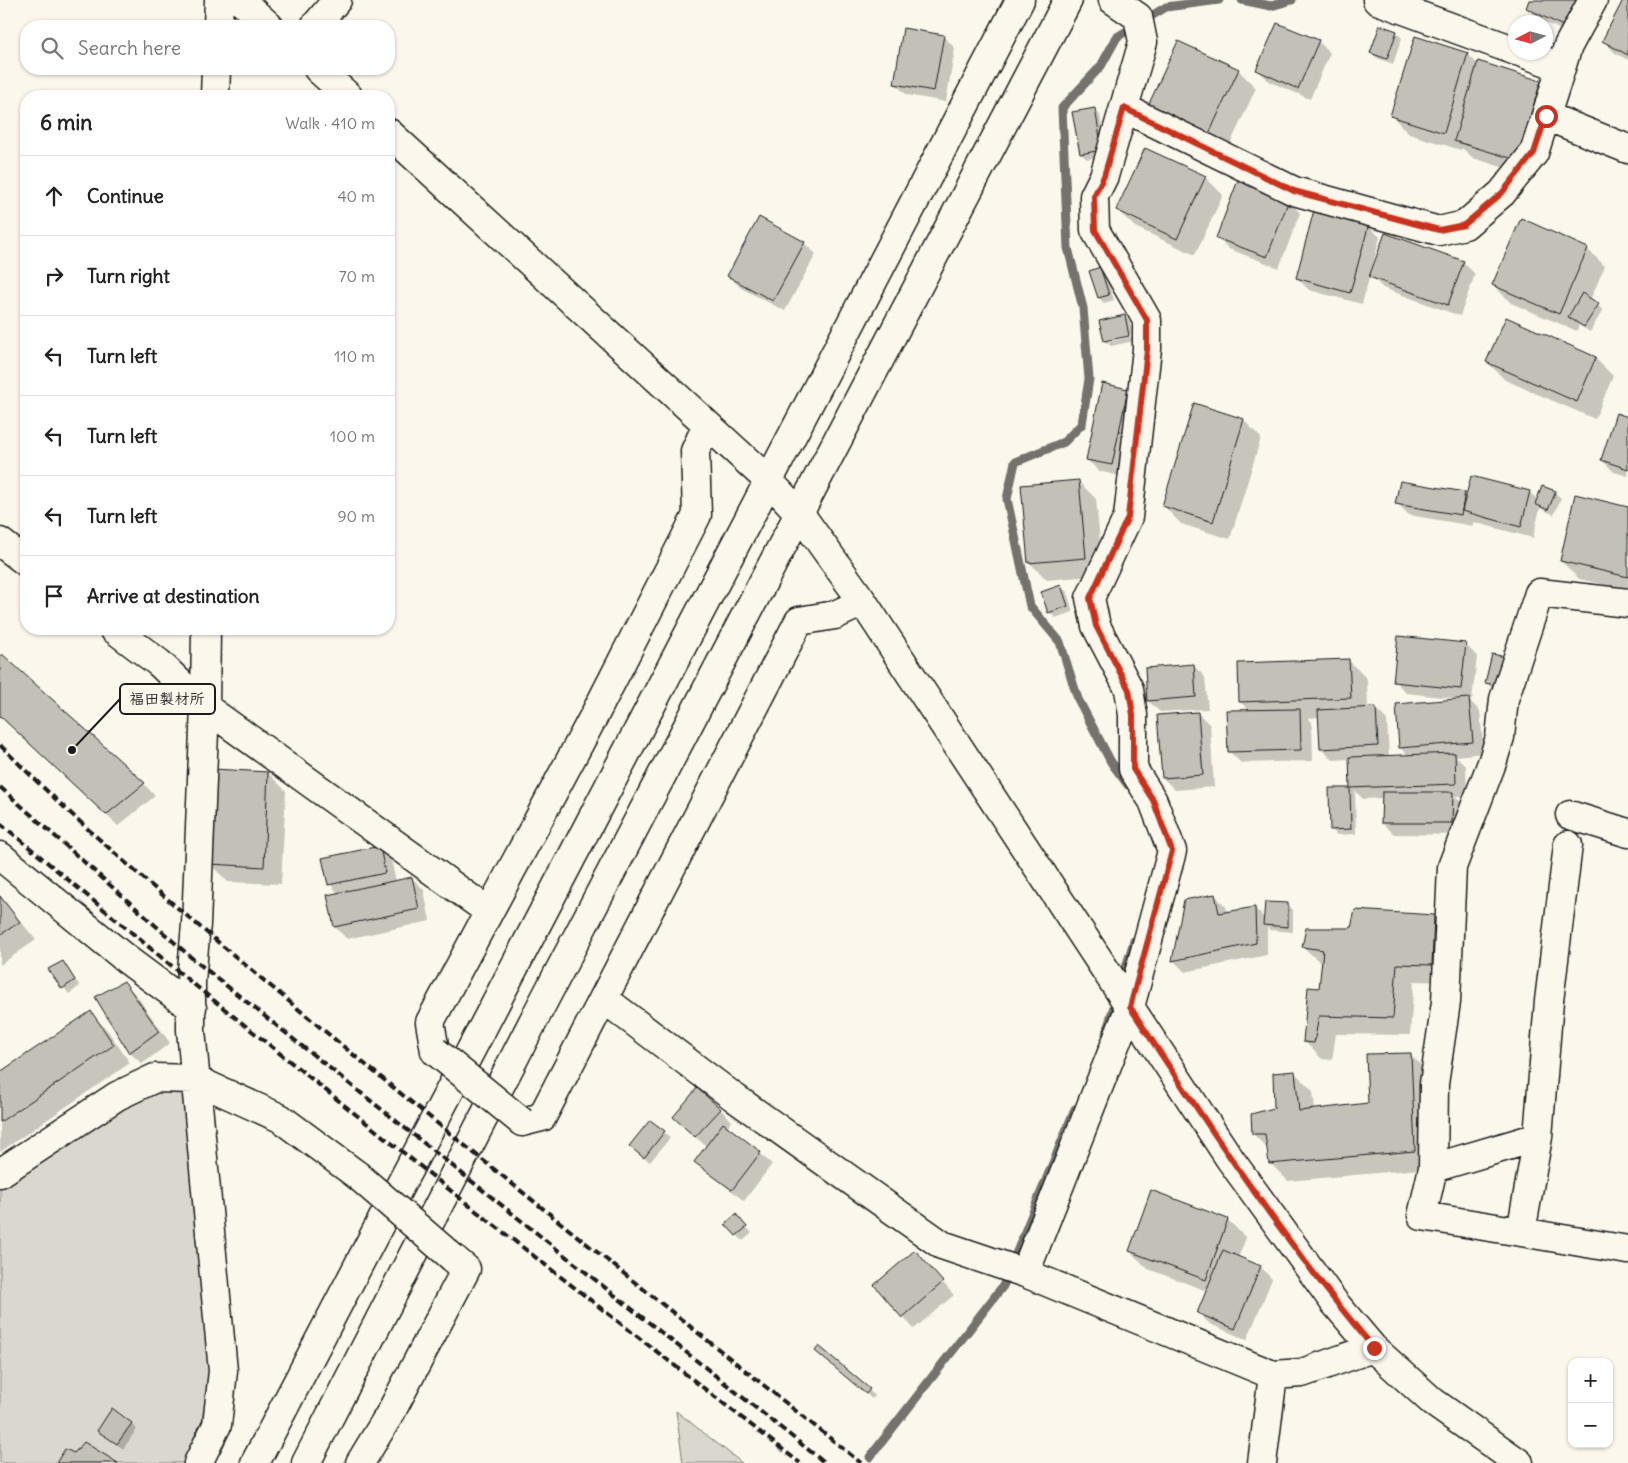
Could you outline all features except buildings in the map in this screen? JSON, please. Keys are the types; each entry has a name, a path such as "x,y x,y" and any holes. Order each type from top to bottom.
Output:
{"street":[{"path":"218,20 219,0"},
{"path":"240,0 263,20"},
{"path":"320,20 337,0"},
{"path":"255,1463 1020,0"},
{"path":"306,1463 540,1008 1068,0"},
{"path":"1025,1272 1130,1007 1172,851 1153,800 1133,769 1133,715 1129,690 1096,626 1090,598 1128,517 1147,350 1147,320 1095,230 1094,196 1104,176 1143,42 1138,17 1112,0"},
{"path":"1377,0 1508,48"},
{"path":"1124,108 1294,191 1439,230 1464,225 1502,193 1534,153 1568,46 1593,0"},
{"path":"1542,60 1561,67"},
{"path":"215,90 216,75"},
{"path":"325,75 341,90"},
{"path":"1546,116 1628,149"},
{"path":"395,139 769,481 800,514 862,602 1130,1007 1278,1226 1334,1302 1374,1348 1433,1402 1519,1463"},
{"path":"707,425 695,451 697,515 595,714 430,1022 435,1051 522,1122 542,1117 799,621 836,615 862,602"},
{"path":"0,542 20,557"},
{"path":"1628,603 1539,593 1504,699 1500,738 1452,867 1446,1002 1434,1084 1433,1168 1422,1216 1628,1250"},
{"path":"122,635 159,663 205,706 488,911"},
{"path":"198,1463 217,1425 223,1371 194,1078 191,982 196,924 205,706 206,635"},
{"path":"1570,815 1628,833"},
{"path":"1521,1232 1538,1137 1549,1001 1568,845"},
{"path":"0,856 126,960 192,1008"},
{"path":"604,1000 735,1098 942,1245 1025,1272 1273,1375 1302,1373 1374,1348"},
{"path":"0,1173 124,1092 155,1078 194,1078 280,1118 357,1175 466,1269 391,1412 360,1463"},
{"path":"1433,1168 1538,1137"},
{"path":"1262,1463 1273,1375"}],"shaded area":[{"path":"194,1079 223,1371 198,1463 0,1463 0,1173 117,1096"},
{"path":"676,1411 742,1463 683,1463"}],"waterway":[{"path":"1128,785 1111,762 1078,699 1060,642 1030,606 1007,499 1015,462 1064,442 1082,424 1089,379 1083,308 1068,248 1062,108 1101,66 1117,37 1166,7 1219,0"},
{"path":"1242,0 1271,6 1292,0"},
{"path":"1121,984 1134,941"},
{"path":"1106,1034 1117,996"},
{"path":"870,1457 1003,1286 1075,1109"}],"railway":[{"path":"0,745 117,855 239,960 455,1138 861,1463"},
{"path":"0,787 193,959 825,1463"},
{"path":"0,823 191,982 476,1211 800,1463"}],"place":[{"name":"福田製材所","path":"72,750"}],"route":[{"path":"1374,1348 1334,1302 1230,1159 1130,1007 1161,885 1172,851 1153,800 1133,769 1133,715 1129,690 1096,626 1090,598 1128,517 1147,350 1147,320 1095,230 1094,196 1104,176 1124,108 1294,191 1439,230 1464,225 1502,193 1534,153 1546,116"}]}
